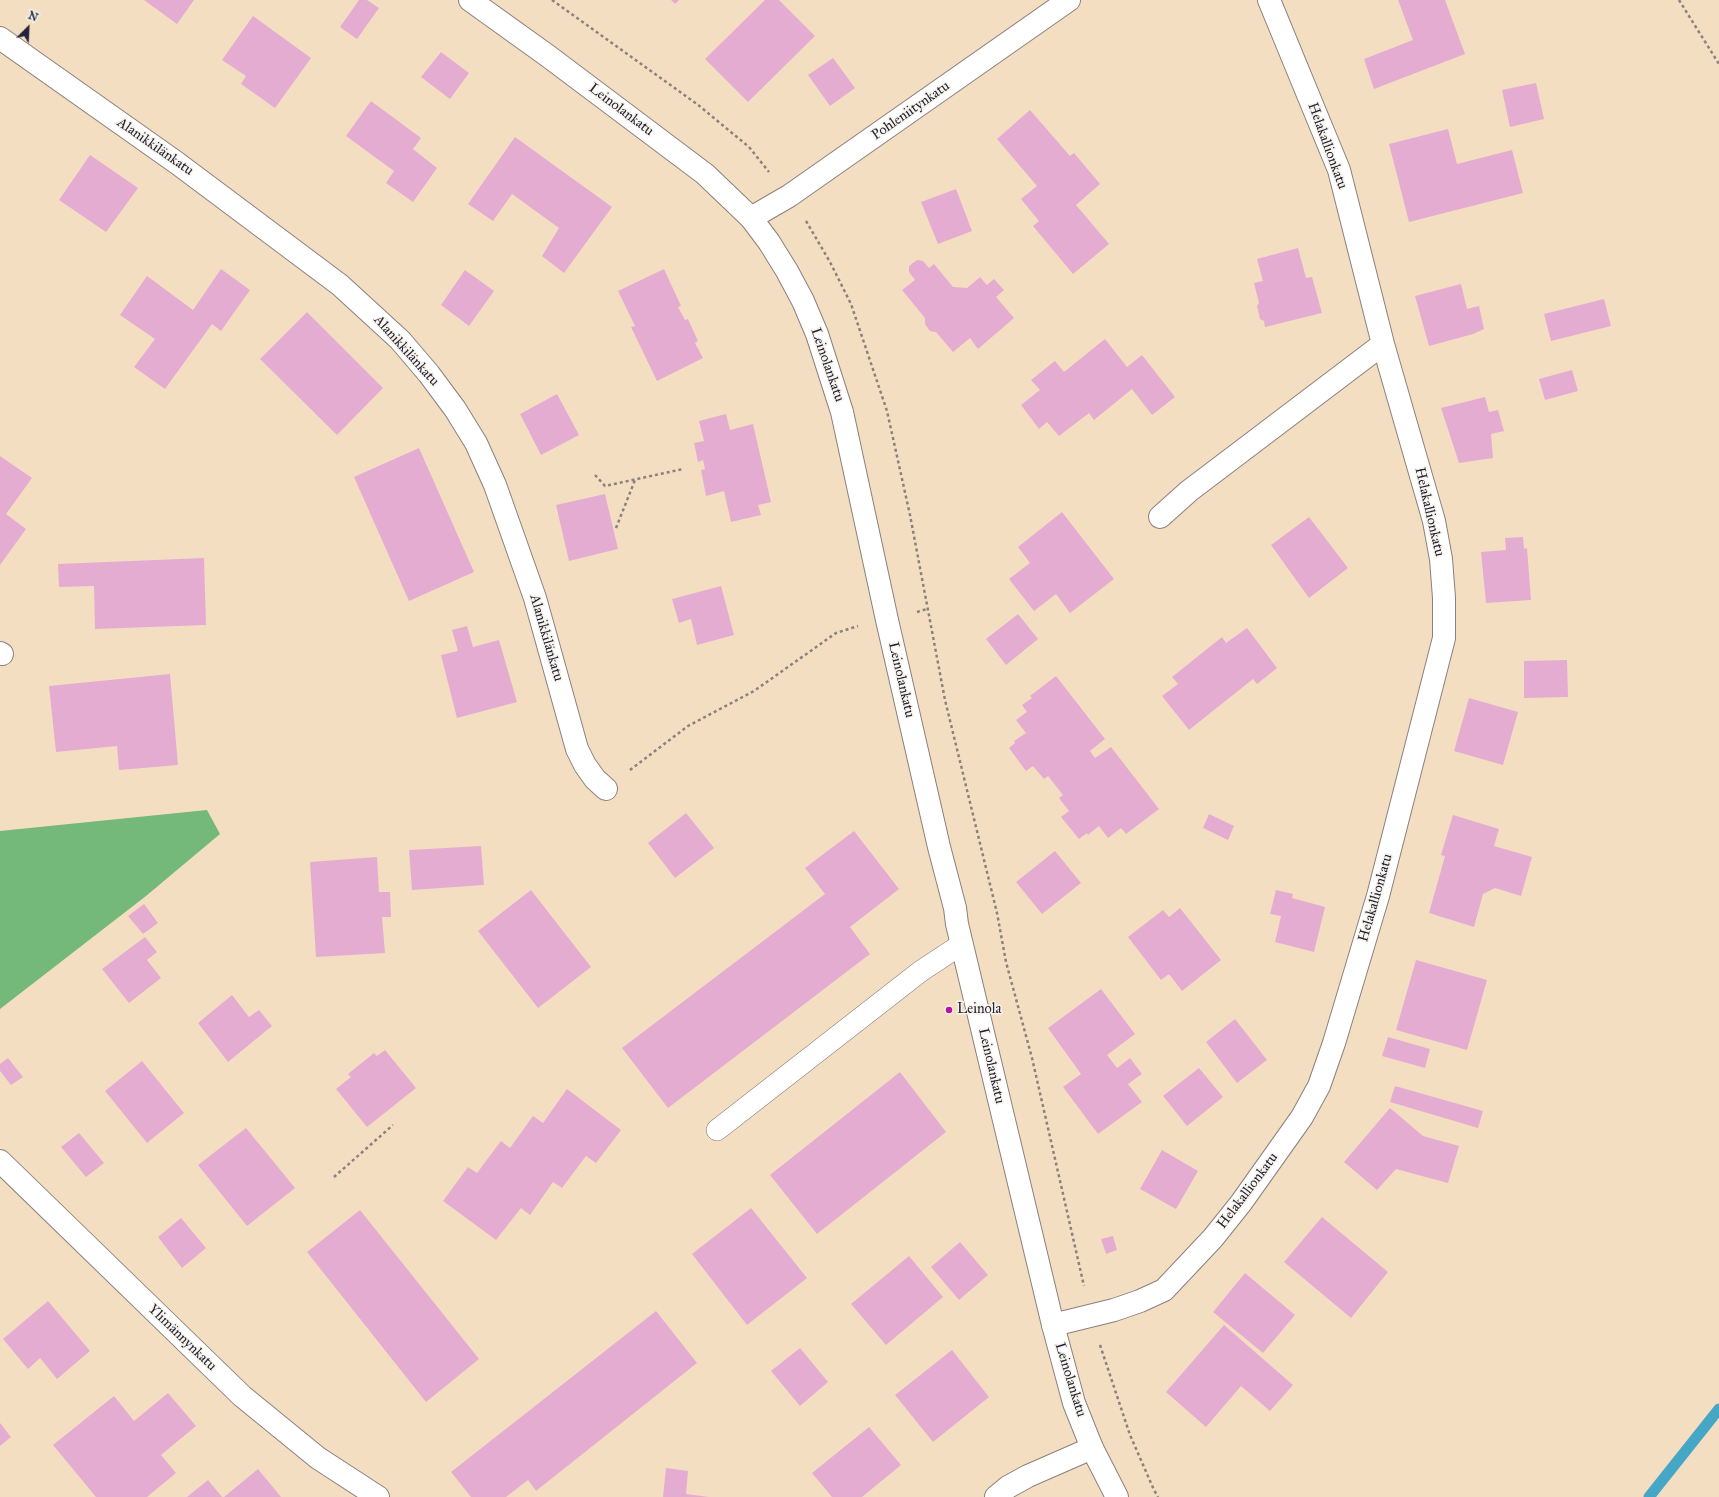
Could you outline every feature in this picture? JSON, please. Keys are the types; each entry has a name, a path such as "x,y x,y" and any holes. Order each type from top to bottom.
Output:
{"street":[{"name":"Leinolankatu","path":"470,0 548,56 705,174 751,218 772,248 803,301 817,334 842,412 887,620 955,908 962,944 1053,1324 1074,1403 1092,1448 1117,1497"},
{"name":"Pohleniitynkatu","path":"751,218 789,196 1069,0"},
{"name":"Helakallionkatu","path":"1053,1324 1114,1310 1140,1302 1164,1290 1213,1238 1241,1203 1302,1117 1319,1086 1334,1043 1378,896 1444,638 1444,598 1441,559 1434,521 1383,344 1339,170 1268,0"},
{"name":"Alanikkilänkatu","path":"0,38 221,195 340,285 400,340 429,374 455,409 476,443 496,485 535,598 577,749 585,765 595,779 606,789"},
{"path":"1160,517 1189,491 1383,344"},
{"name":"Ylimännynkatu","path":"0,1162 242,1396 318,1458 378,1497"},
{"path":"996,1497 1028,1476 1092,1448"}],"lane":[{"path":"717,1130 921,971 962,944"}],"path":[{"path":"1679,0 1719,64"},
{"path":"595,475 605,486 683,469"},
{"path":"616,528 635,480"},
{"path":"606,789 688,726 754,691 819,643 836,633 865,624 887,620"},
{"path":"334,1177 393,1125"}],"green space":[{"path":"207,810 220,834 146,896 0,1009 0,831"}],"building":[{"path":"144,0 194,0 177,24"},
{"path":"359,0 367,0 379,8 357,39 340,27"},
{"path":"671,0 679,0 675,4"},
{"path":"765,0 779,0 815,36 748,102 705,59"},
{"path":"1398,0 1445,0 1465,54 1374,89 1364,59 1413,40"},
{"path":"253,16 311,58 275,108 241,84 246,76 222,60"},
{"path":"441,52 469,73 450,99 421,77"},
{"path":"833,58 855,88 830,106 808,75"},
{"path":"1536,83 1544,119 1510,127 1502,90"},
{"path":"371,101 421,138 413,149 437,168 413,202 386,183 394,171 346,136"},
{"path":"1030,110 1070,156 1074,153 1100,184 1076,205 1109,244 1073,274 1033,226 1039,221 1021,199 1037,186 997,139"},
{"path":"1448,129 1457,164 1512,150 1523,193 1409,222 1389,144"},
{"path":"515,137 612,207 564,273 542,256 559,228 512,194 493,221 468,204"},
{"path":"90,155 138,188 106,232 59,200"},
{"path":"956,189 972,231 938,244 921,202"},
{"path":"1298,248 1306,278 1312,277 1322,313 1265,327 1264,321 1260,319 1257,306 1259,303 1254,283 1263,281 1257,259"},
{"path":"917,260 923,261 929,268 934,264 953,287 967,288 980,277 987,285 994,279 1004,290 996,297 1014,318 978,349 970,338 953,352 936,332 930,331 925,324 925,318 902,290 915,280 909,272 909,266"},
{"path":"221,269 250,290 221,331 212,324 165,389 134,367 155,339 120,315 147,276 193,310"},
{"path":"664,269 681,306 678,307 685,320 688,319 698,341 695,343 703,358 657,381 631,327 635,326 618,291"},
{"path":"465,270 494,291 469,326 441,305"},
{"path":"1461,284 1467,309 1479,306 1484,329 1473,334 1429,346 1415,296"},
{"path":"1604,299 1611,326 1551,341 1544,314"},
{"path":"307,312 383,388 337,435 260,359"},
{"path":"1105,339 1127,367 1142,355 1175,397 1152,415 1132,389 1094,420 1089,413 1059,436 1047,422 1039,429 1021,405 1040,390 1031,380 1055,361 1064,372"},
{"path":"1572,370 1578,391 1545,400 1539,379"},
{"path":"557,394 579,435 541,455 520,414"},
{"path":"1485,397 1489,412 1498,410 1504,431 1491,434 1493,458 1459,463 1441,408"},
{"path":"726,414 730,430 753,424 771,502 758,505 761,515 731,522 724,491 706,496 701,470 705,469 703,460 698,462 694,443 704,441 699,421"},
{"path":"419,448 474,572 409,601 354,477"},
{"path":"0,456 32,478 6,514 26,529 0,565"},
{"path":"605,494 618,549 569,561 556,505"},
{"path":"1062,512 1114,579 1070,613 1056,594 1034,611 1009,579 1030,563 1018,547"},
{"path":"1309,517 1348,568 1309,598 1271,545"},
{"path":"1523,537 1524,549 1527,548 1531,600 1486,603 1481,552 1506,550 1505,538"},
{"path":"204,558 206,625 95,629 94,586 59,587 58,564"},
{"path":"721,586 734,635 697,645 691,619 679,623 672,599"},
{"path":"1018,614 1038,639 1006,665 986,639"},
{"path":"467,626 473,647 499,640 517,702 457,718 441,655 458,651 452,630"},
{"path":"1247,628 1277,668 1257,684 1253,679 1189,730 1162,696 1178,684 1172,677 1222,637 1226,643"},
{"path":"1567,660 1568,697 1524,698 1524,661"},
{"path":"170,674 178,765 119,770 117,746 56,752 49,686"},
{"path":"1056,676 1105,739 1090,751 1095,758 1111,747 1159,809 1126,834 1121,828 1108,838 1099,826 1088,835 1087,833 1079,839 1061,817 1069,811 1059,798 1063,795 1048,776 1044,779 1033,766 1026,771 1009,748 1015,743 1014,741 1026,733 1016,720 1027,712 1022,705 1032,698 1030,696"},
{"path":"1469,698 1518,712 1503,765 1454,751"},
{"path":"686,813 714,848 675,878 648,843"},
{"path":"1209,814 1234,826 1228,840 1203,828"},
{"path":"1453,815 1499,829 1494,846 1532,857 1521,896 1495,888 1483,894 1474,927 1429,913 1445,856 1441,855"},
{"path":"854,831 899,889 850,927 870,954 668,1108 622,1048 825,894 805,868"},
{"path":"481,846 484,885 412,890 409,850"},
{"path":"1055,851 1081,883 1042,914 1016,882"},
{"path":"377,857 379,892 390,892 391,917 382,917 385,953 316,957 310,862"},
{"path":"531,890 591,967 538,1008 478,931"},
{"path":"1276,890 1293,894 1292,898 1325,907 1314,952 1275,942 1281,916 1270,914"},
{"path":"144,904 158,923 143,934 128,916"},
{"path":"1180,908 1221,960 1182,991 1169,974 1161,980 1128,937 1163,910 1169,917"},
{"path":"145,937 157,952 147,960 161,978 129,1003 102,969"},
{"path":"1416,960 1487,980 1467,1050 1396,1030"},
{"path":"1101,989 1135,1034 1107,1055 1117,1068 1130,1058 1142,1074 1128,1084 1142,1102 1098,1134 1063,1087 1081,1074 1048,1028"},
{"path":"232,995 249,1017 259,1010 272,1026 228,1062 198,1023"},
{"path":"1235,1019 1267,1060 1237,1083 1206,1042"},
{"path":"1388,1037 1430,1049 1425,1068 1382,1056"},
{"path":"385,1050 416,1088 367,1127 336,1089 351,1077 348,1074 374,1053 377,1056"},
{"path":"8,1058 23,1077 11,1085 0,1071 0,1064"},
{"path":"142,1061 184,1113 147,1143 105,1091"},
{"path":"1199,1068 1223,1097 1187,1126 1163,1096"},
{"path":"900,1072 946,1132 817,1234 770,1175"},
{"path":"1395,1086 1483,1111 1478,1128 1390,1102"},
{"path":"567,1089 621,1130 596,1163 586,1156 562,1188 553,1182 530,1215 521,1208 496,1240 443,1201 468,1167 477,1173 501,1141 510,1148 533,1116 543,1123"},
{"path":"1390,1108 1423,1136 1459,1146 1448,1183 1396,1169 1377,1190 1344,1162"},
{"path":"246,1128 295,1188 247,1226 198,1165"},
{"path":"79,1133 104,1163 86,1177 61,1147"},
{"path":"1162,1150 1198,1171 1176,1209 1140,1189"},
{"path":"751,1208 807,1278 747,1325 692,1254"},
{"path":"360,1210 479,1359 426,1402 307,1252"},
{"path":"1322,1217 1388,1272 1351,1318 1284,1262"},
{"path":"181,1218 206,1248 182,1268 158,1237"},
{"path":"1113,1236 1117,1250 1106,1254 1101,1239"},
{"path":"960,1242 988,1275 959,1300 931,1267"},
{"path":"909,1256 943,1297 886,1345 851,1304"},
{"path":"1245,1273 1295,1315 1263,1353 1213,1312"},
{"path":"48,1301 90,1351 57,1379 40,1358 28,1369 3,1339"},
{"path":"656,1311 697,1363 536,1491 528,1480 506,1497 471,1497 451,1472"},
{"path":"1224,1325 1293,1385 1270,1411 1241,1386 1206,1427 1166,1392"},
{"path":"800,1348 828,1382 800,1406 771,1371"},
{"path":"952,1350 989,1397 933,1442 895,1395"},
{"path":"168,1393 196,1426 161,1455 176,1473 147,1497 96,1497 53,1445 114,1396 134,1421"},
{"path":"0,1423 11,1437 0,1446"},
{"path":"869,1427 901,1465 862,1497 832,1497 812,1473"},
{"path":"666,1468 688,1471 686,1494 709,1497 663,1497"},
{"path":"258,1469 281,1497 224,1497"},
{"path":"208,1480 222,1497 187,1497"}],"waterway":[{"path":"1649,1497 1719,1409"}],"place":[{"name":"Leinola","path":"949,1010"}]}
